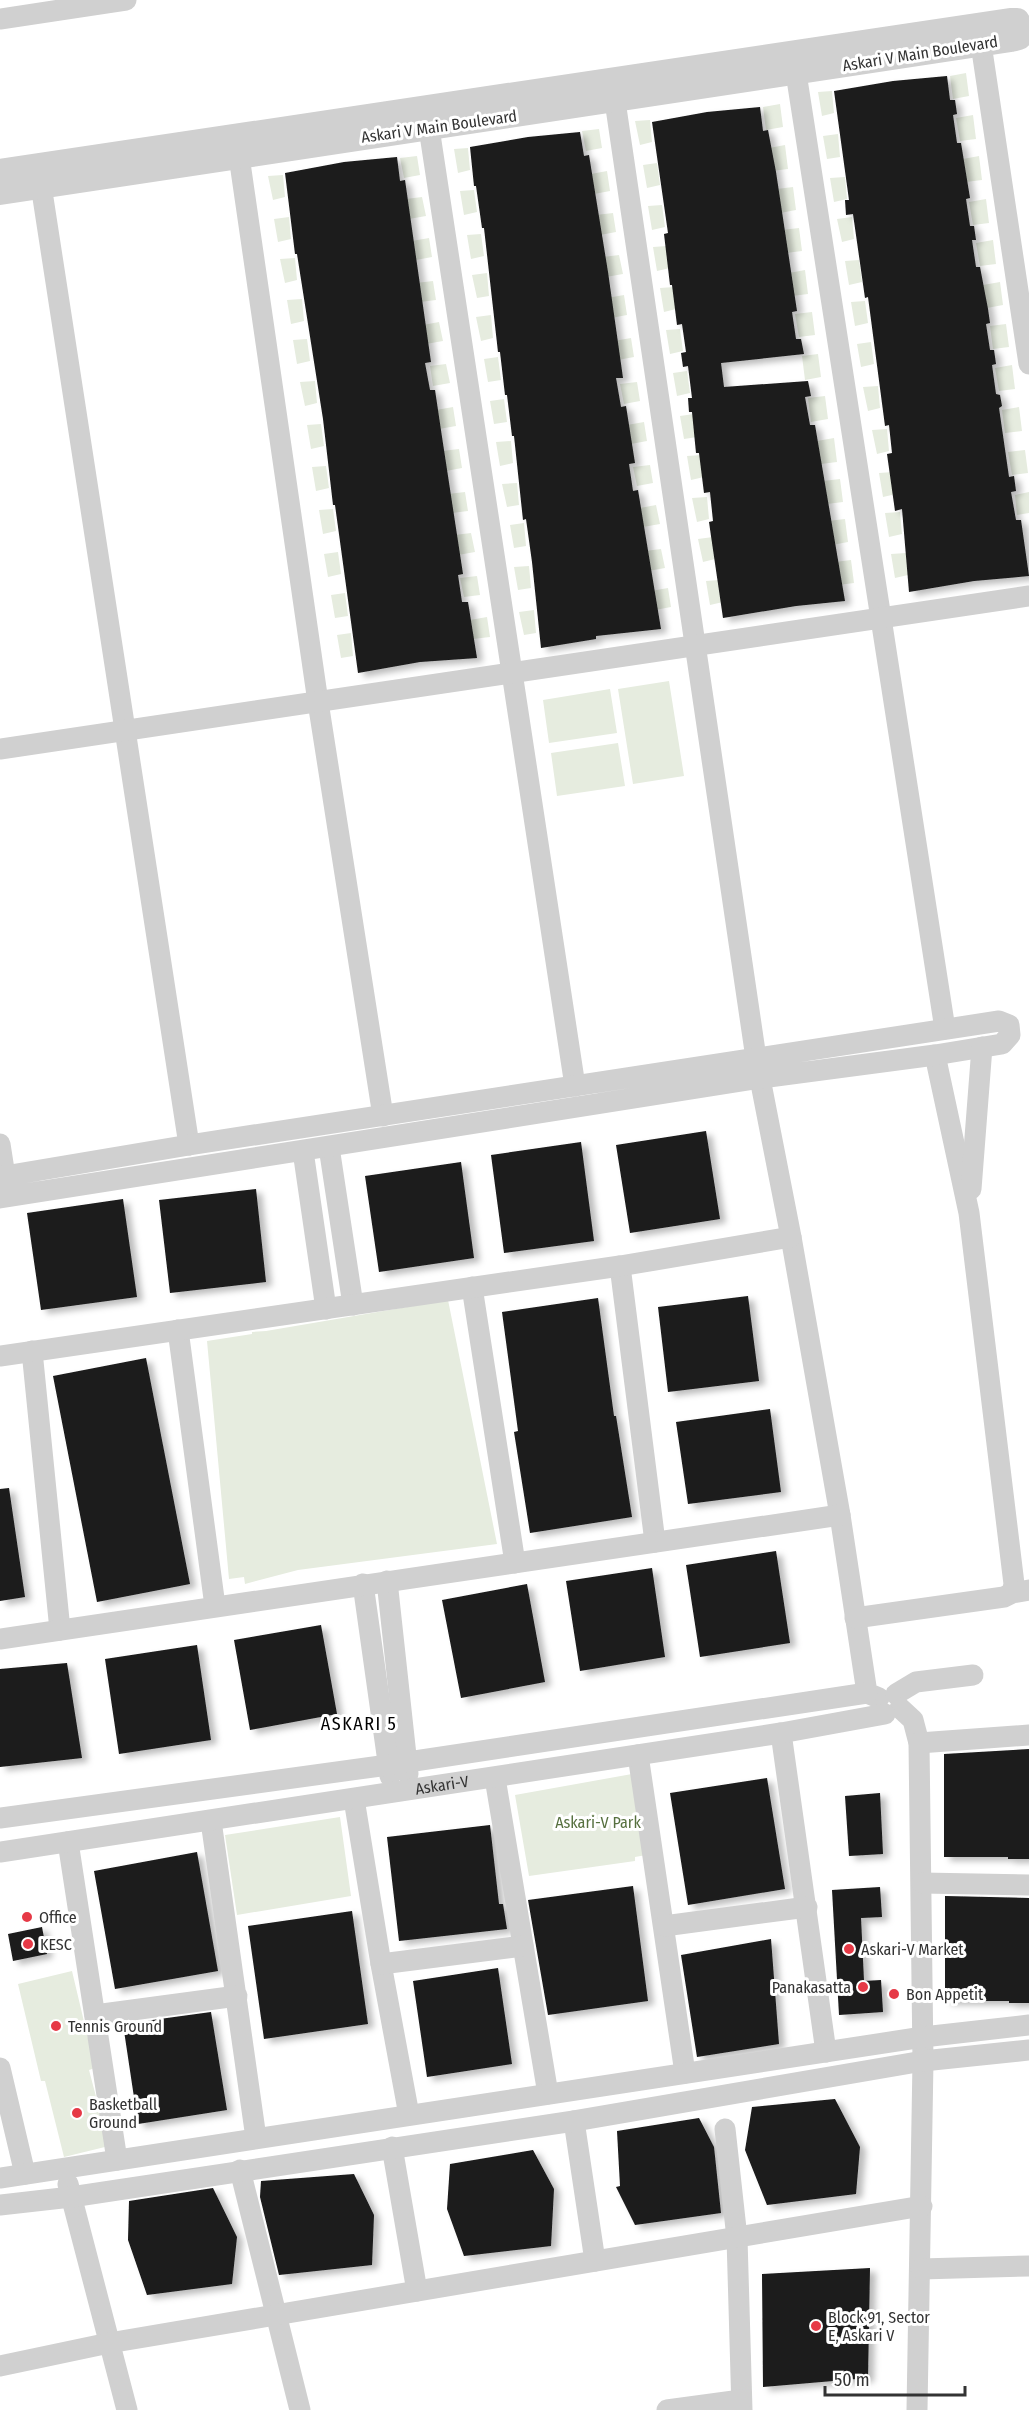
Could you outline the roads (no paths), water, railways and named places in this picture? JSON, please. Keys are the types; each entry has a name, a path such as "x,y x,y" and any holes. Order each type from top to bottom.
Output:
{"street":[{"path":"0,19 126,0"},
{"name":"Askari V Main Boulevard","path":"0,172 237,146 429,128 614,90 796,72 981,44 1019,37 1022,32 1017,21 1010,21 614,90 237,146 0,192"},
{"path":"981,44 1029,364"},
{"path":"796,72 945,1029"},
{"path":"614,90 758,1068 791,1237 840,1515 855,1618 885,1702 913,1720 919,1743 923,2061 917,2410"},
{"path":"429,128 575,1086"},
{"path":"237,146 318,702 383,1116"},
{"path":"41,185 189,1145"},
{"path":"0,749 1029,596"},
{"path":"0,1198 316,1149 758,1068 945,1029 1005,1022 1009,1025 1010,1035 992,1045"},
{"path":"0,1144 2,1176 575,1086 758,1068 935,1055 992,1045 1029,1042"},
{"path":"969,1214 992,1045"},
{"path":"855,1618 1004,1597 1021,1591 1014,1584 969,1214 935,1055"},
{"path":"312,1126 353,1305"},
{"path":"316,1149 326,1309"},
{"path":"0,1356 620,1266 791,1237"},
{"path":"620,1266 655,1542"},
{"path":"472,1287 515,1563"},
{"path":"178,1330 215,1606"},
{"path":"32,1351 60,1630"},
{"path":"0,1639 840,1515"},
{"path":"387,1581 397,1763"},
{"path":"363,1584 402,1790"},
{"path":"885,1702 916,1682 973,1675"},
{"name":"Askari-V","path":"0,1818 397,1763 885,1702"},
{"name":"Askari-V","path":"0,1852 781,1733 885,1702"},
{"path":"781,1733 826,2052"},
{"path":"919,1743 1029,1735"},
{"path":"638,1755 685,2073"},
{"path":"495,1778 548,2094"},
{"path":"354,1799 409,2115"},
{"path":"211,1821 256,2139"},
{"path":"68,1842 117,2160"},
{"path":"922,1883 1029,1886"},
{"path":"664,1926 807,1907"},
{"path":"381,1964 524,1946"},
{"path":"95,2015 237,1996"},
{"path":"0,2178 923,2037 1029,2025"},
{"path":"0,2205 71,2197 574,2121 923,2061 1029,2050"},
{"path":"0,2068 25,2174"},
{"path":"574,2121 595,2261"},
{"path":"667,2410 741,2405 737,2238 725,2129"},
{"path":"392,2147 417,2291"},
{"path":"64,2168 126,2410"},
{"path":"240,2170 300,2410"},
{"path":"0,2366 109,2343 276,2314 922,2206"},
{"path":"921,2269 1029,2266"}],"place":[{"name":"Office","path":"27,1917"},
{"name":"KESC","path":"28,1944"},
{"name":"Askari-V Market","path":"849,1949"},
{"name":"Panakasatta","path":"863,1987"},
{"name":"Bon Appetit","path":"894,1994"},
{"name":"Tennis Ground","path":"56,2026"},
{"name":"Basketball Ground","path":"77,2113"},
{"name":"Block 91, Sector E, Askari V","path":"816,2326"}],"district":[{"name":"ASKARI 5","path":"359,1724"}],"park label":[{"name":"Askari-V Park","path":"598,1822"}]}
